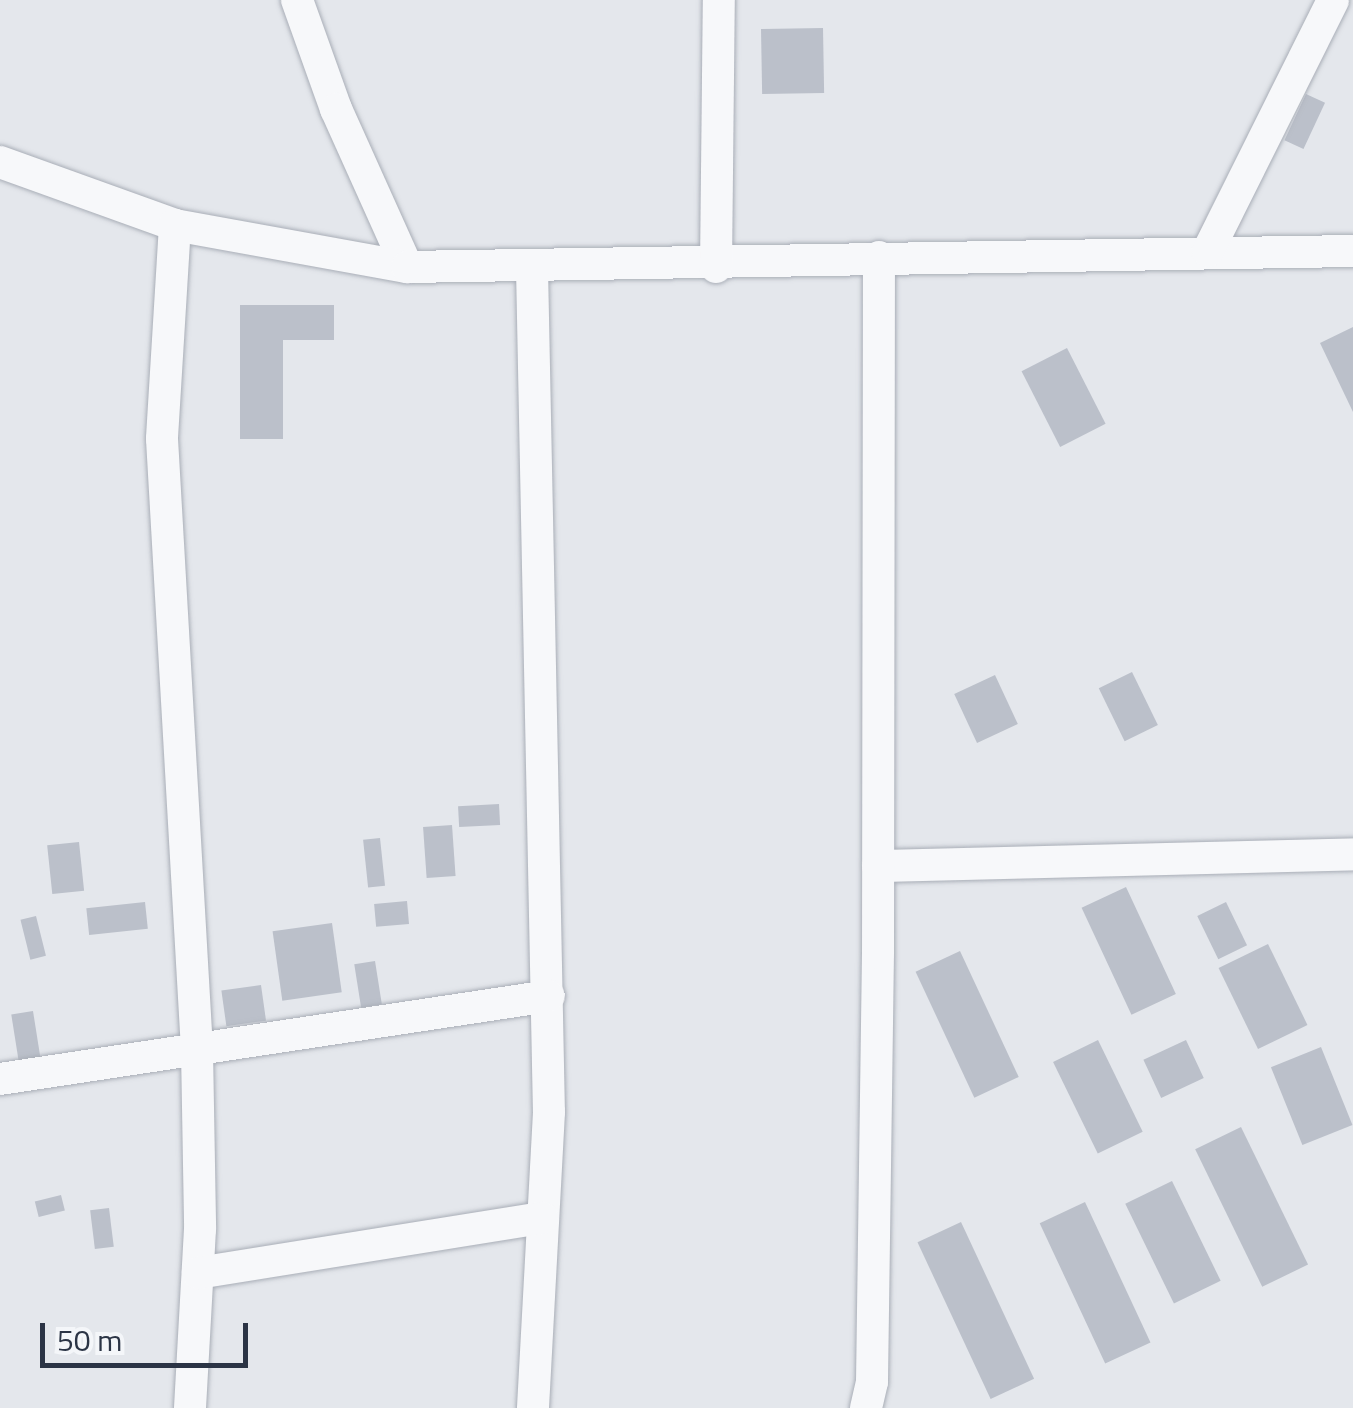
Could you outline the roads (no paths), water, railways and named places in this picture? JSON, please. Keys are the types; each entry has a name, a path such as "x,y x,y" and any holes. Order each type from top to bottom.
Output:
{"street":[{"path":"298,0 336,110 407,267"},
{"path":"716,267 719,0"},
{"path":"1208,252 1333,0"},
{"path":"0,162 176,225 407,267 716,267 879,257 1353,251"},
{"path":"176,225 162,440 197,1050 198,1273 190,1408"},
{"path":"866,1408 872,1382 878,866 879,257"},
{"path":"532,268 549,996 543,1218 532,1408"},
{"path":"878,866 1353,854"},
{"path":"0,1079 549,996"},
{"path":"198,1273 543,1218"}]}
